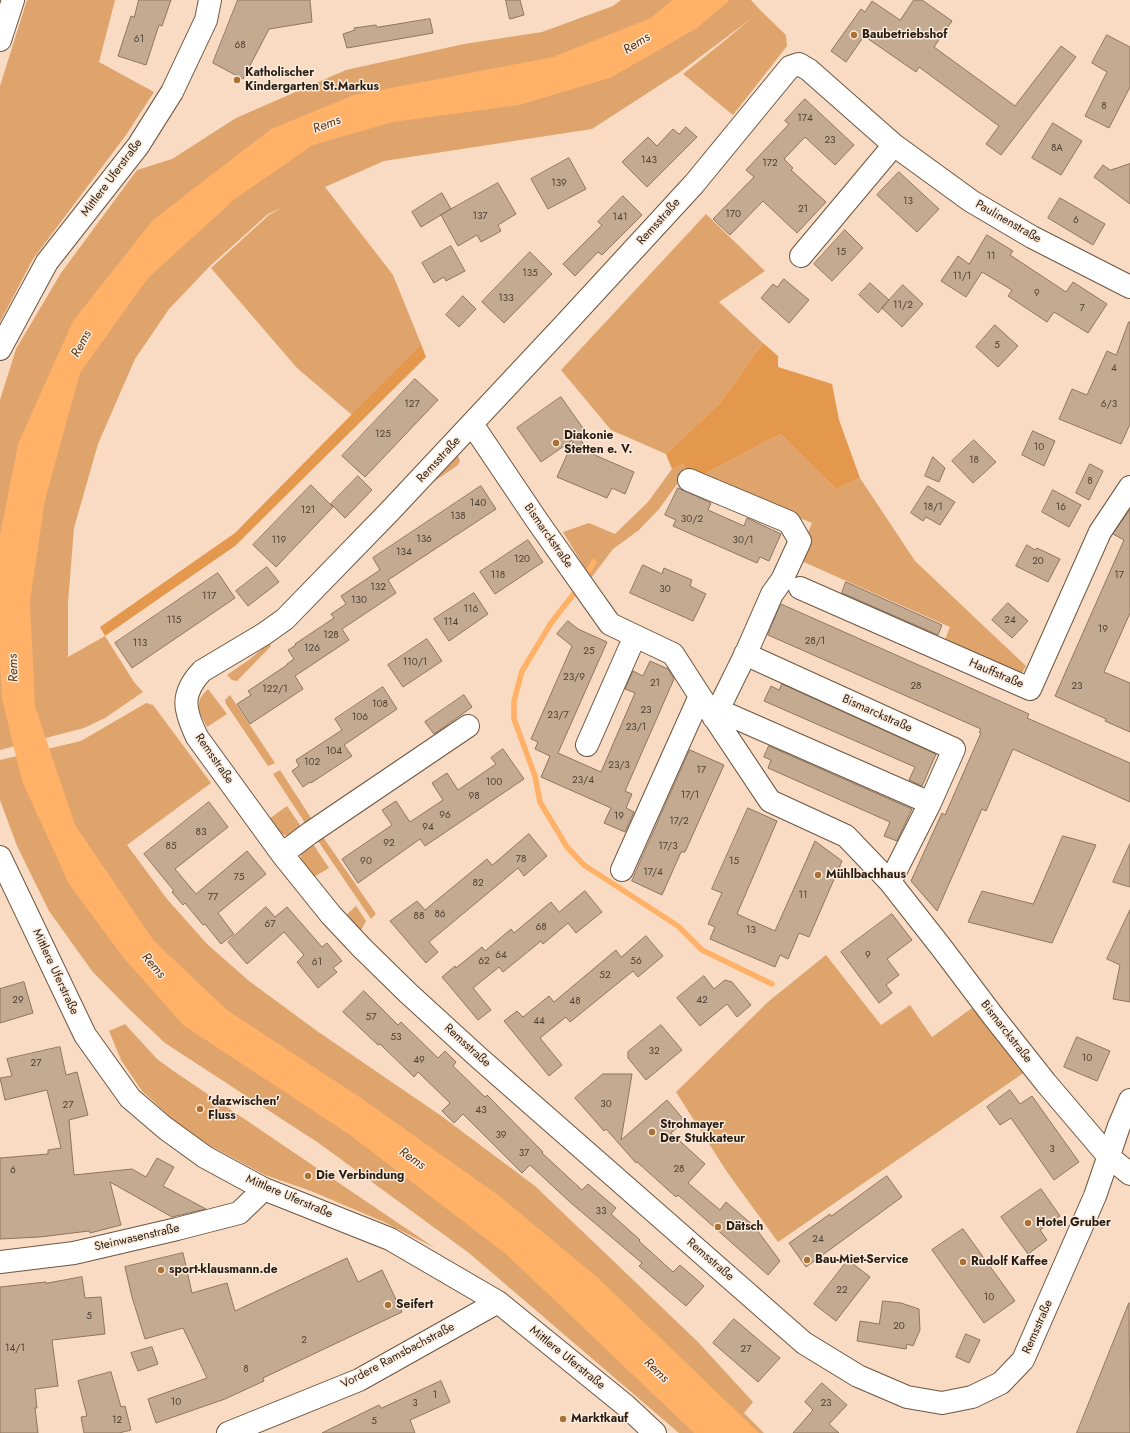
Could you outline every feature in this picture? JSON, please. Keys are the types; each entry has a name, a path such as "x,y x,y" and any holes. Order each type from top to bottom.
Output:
{"street":[{"path":"0,40 13,0"},
{"name":"Mittlere Uferstraße","path":"0,349 47,262 138,146 172,92 206,20 210,0"},
{"name":"Paulinenstraße","path":"798,64 809,70 894,145 971,201 1032,237 1130,287"},
{"name":"Remsstraße","path":"798,64 790,67 694,184 472,424 390,511 284,619 264,634 202,671 194,679 188,691 186,706 189,721 197,737 282,854 331,916 408,993 478,1057 804,1343 858,1376 907,1396 942,1403 972,1397 1001,1383 1023,1360 1095,1196 1130,1100"},
{"path":"801,256 894,145"},
{"name":"Bismarckstraße","path":"472,424 538,522 610,624 673,654 700,696 716,714 770,801 846,836 890,882 1046,1083 1109,1157 1130,1174"},
{"path":"689,480 789,522 800,541 782,580 772,594 716,714 930,803"},
{"name":"Hauffstraße","path":"800,588 1030,689 1100,532 1130,487"},
{"path":"588,745 635,636"},
{"name":"Bismarckstraße","path":"745,654 954,749 930,803 890,882"},
{"path":"622,870 700,696"},
{"path":"282,854 310,833 468,726"},
{"name":"Mittlere Uferstraße","path":"0,857 85,1035 130,1098 165,1128 205,1157 264,1189 390,1239 498,1302 619,1401 655,1433"},
{"name":"Steinwasenstraße","path":"0,1262 74,1253 239,1213 264,1189"},
{"name":"Vordere Ramsbachstraße","path":"228,1433 359,1380 498,1302"}],"shaded area":[{"path":"27,0 115,0 99,62 154,92 126,135 33,259 0,322 0,86"},
{"path":"621,0 751,0 786,35 787,46 733,115 683,74 752,18 680,72 592,129 384,161 325,187 393,275 421,344 352,415 297,368 211,268 269,215 283,207 268,214 210,266 169,309 135,359 98,444 74,528 68,603 68,657 105,636 134,682 143,692 105,718 84,728 0,750 0,400 16,349 61,273 137,170 172,159 236,118 346,70 464,44 542,32 613,6"},
{"path":"706,214 765,271 719,302 763,343 719,404 666,454 611,430 561,370"},
{"path":"763,343 778,356 778,367 832,384 839,420 860,478 836,489 780,434 699,477 686,472 683,464 672,469 666,454 719,404"},
{"path":"421,344 426,357 235,546 105,636 100,627 235,533"},
{"path":"780,434 836,489 860,478 915,561 1026,666 1022,673 944,642 950,627 797,559 812,523 699,477"},
{"path":"456,451 460,461 458,465 426,487"},
{"path":"683,464 686,472 659,509 639,530 613,549 591,578 563,532 589,523 615,534 648,502 672,469"},
{"path":"269,643 271,646 237,681 232,680 227,675 250,659"},
{"path":"208,689 227,714 207,727 200,712 199,703 203,694"},
{"path":"230,695 275,763 268,766 226,704 225,700"},
{"path":"146,703 153,705 211,783 127,845 167,899 207,944 249,981 317,1031 440,1115 535,1186 698,1342 753,1402 744,1413 764,1433 679,1433 469,1253 320,1144 165,1043 92,971 49,911 17,846 0,800 0,760 81,741"},
{"path":"280,770 313,821 307,826 273,774"},
{"path":"287,806 302,828 292,835 287,836 280,833 269,819"},
{"path":"321,834 376,914 371,919 316,838"},
{"path":"311,841 329,868 312,878 302,864 301,860 302,851"},
{"path":"356,906 366,921 359,934 344,917"},
{"path":"826,955 881,1025 910,1005 932,1037 972,1008 1025,1072 778,1242 727,1172 676,1092 769,1001"},
{"path":"125,1024 157,1059 172,1070 435,1248 384,1222 311,1191 265,1175 209,1145 177,1123 142,1091 121,1060 109,1031"}],"water":[{"name":"Rems","path":"672,0 730,0 697,28 610,78 519,105 393,122 313,145 235,199 148,278 80,373 45,500 30,601 35,706 75,825 154,941 227,1010 364,1100 498,1195 597,1277 759,1433 694,1433 506,1254 350,1135 183,1025 123,957 69,884 22,781 2,699 0,665 0,535 18,444 73,321 153,220 271,129 354,95 553,57 651,18"}],"building":[{"path":"139,0 171,0 162,26 159,25 146,65 118,56 131,16 134,17"},
{"name":"Katholischer Kindergarten St.Markus","path":"238,0 310,0 312,22 269,29 243,79 213,63"},
{"path":"506,0 520,0 524,15 510,19"},
{"path":"914,0 922,0 952,21 934,47 1015,106 1061,46 1076,57 1001,155 986,144 999,126 919,67 916,72 864,36 846,62 831,51 861,9 865,12 872,1 900,20"},
{"path":"430,19 433,33 347,48 343,34 355,30 354,28 376,25 377,27"},
{"path":"1107,35 1130,47 1130,87 1109,128 1085,116 1107,72 1092,63"},
{"path":"805,99 854,145 835,165 805,137 784,159 793,168 791,170 826,202 797,233 763,201 730,235 713,219 754,177 746,170 789,124 785,121"},
{"path":"1053,123 1082,141 1061,175 1032,158"},
{"path":"686,127 697,137 647,187 622,162 648,137 657,146 673,129 679,134"},
{"path":"569,158 586,189 548,209 531,179"},
{"path":"1130,164 1130,204 1094,177 1103,165 1110,170"},
{"path":"899,172 939,209 917,232 877,195"},
{"path":"498,183 516,214 498,225 501,231 481,242 477,235 458,246 441,215"},
{"path":"442,193 451,209 421,227 412,212"},
{"path":"623,196 642,215 602,255 598,252 575,276 563,264 602,225 598,222"},
{"path":"1060,198 1105,224 1093,245 1048,218"},
{"path":"845,230 863,248 832,281 814,264"},
{"path":"987,235 1013,251 1010,255 1066,292 1073,282 1107,304 1088,333 1054,312 1047,322 1008,296 1012,290 982,272 966,297 941,281 958,256 969,264"},
{"path":"451,246 465,271 446,281 444,277 434,283 422,263"},
{"path":"530,252 552,274 504,323 482,302"},
{"path":"784,279 809,300 789,323 761,298 773,284 777,287"},
{"path":"870,283 889,300 878,313 859,295"},
{"path":"903,285 923,304 902,327 882,308"},
{"path":"463,296 476,309 459,327 446,315"},
{"path":"1129,322 1130,424 1121,444 1059,419 1072,389 1087,395 1107,351 1116,355"},
{"path":"995,325 1018,346 998,367 976,347"},
{"path":"415,379 438,400 365,477 342,456"},
{"name":"Diakonie Stetten e. V.","path":"561,397 585,431 578,436 590,453 634,472 625,494 612,488 607,498 557,477 574,439 541,462 517,428"},
{"path":"1033,431 1055,441 1044,466 1022,455"},
{"path":"974,440 996,462 973,483 952,461"},
{"path":"933,457 945,468 939,482 925,476"},
{"path":"1090,464 1103,471 1089,500 1076,493"},
{"path":"358,476 372,490 345,518 331,504"},
{"path":"311,485 333,507 276,567 253,545"},
{"path":"481,486 496,509 388,580 396,593 342,629 349,640 295,676 303,689 250,724 237,704 251,695 248,691 294,659 288,650 334,618 331,614 346,604 341,596 380,570 373,558"},
{"path":"928,486 955,502 940,525 926,517 923,521 911,513"},
{"path":"678,488 711,503 708,510 744,526 747,518 781,534 769,561 760,557 757,563 673,526 676,520 665,515"},
{"path":"1053,490 1081,505 1069,527 1042,512"},
{"path":"1130,510 1130,613 1104,672 1130,683 1130,732 1105,721 1106,719 1055,696 1124,540 1113,534"},
{"path":"528,540 543,562 495,594 480,572"},
{"path":"1027,545 1035,550 1037,548 1060,559 1048,582 1016,566"},
{"path":"643,565 662,574 664,568 692,580 690,586 706,594 693,621 630,593"},
{"path":"267,567 279,582 248,606 236,591"},
{"path":"218,573 235,598 132,668 115,643"},
{"path":"846,582 942,625 938,635 842,593"},
{"path":"474,593 488,614 449,641 434,619"},
{"path":"1008,603 1028,621 1012,638 992,620"},
{"path":"781,604 1029,714 1027,718 1130,763 1130,802 1013,749 986,811 982,809 937,911 911,881 942,813 945,815 981,733 979,732 981,729 768,635"},
{"path":"568,621 578,629 607,642 558,753 601,772 635,693 625,689 633,671 643,676 650,661 668,669 674,679 625,791 632,794 626,808 634,812 625,832 604,823 611,808 541,777 550,756 535,749 538,742 531,739 572,646 557,634"},
{"path":"427,639 442,661 403,687 388,665"},
{"path":"782,684 936,754 922,786 909,780 915,767 764,701 771,686 779,690"},
{"path":"383,687 397,709 344,745 352,756 303,787 292,771 299,766 296,760 342,730 335,719"},
{"path":"464,695 472,707 434,734 425,722"},
{"path":"769,746 912,809 897,841 884,836 890,822 768,768 771,760 764,757"},
{"path":"503,749 524,779 425,846 420,839 358,883 342,859 392,825 382,810 396,801 410,822 443,800 432,783 447,773 458,790 496,764 491,758"},
{"path":"690,750 724,765 685,852 681,852 662,895 632,881"},
{"path":"209,802 228,827 175,869 196,894 247,851 266,874 218,913 234,934 221,944 185,903 183,905 172,892 174,891 144,854"},
{"name":"Mühlbachhaus","path":"748,808 777,821 737,914 775,931 815,841 842,861 809,937 799,933 788,959 780,955 775,967 710,939 715,927 708,924 722,893 712,889"},
{"path":"529,834 547,856 524,876 518,868 429,942 438,952 426,963 390,921 417,901 425,910 487,859 492,865"},
{"path":"1063,836 1096,845 1052,943 968,922 982,891 1033,904"},
{"path":"1130,844 1130,887 1113,882"},
{"path":"585,891 602,912 576,933 568,923 543,944 541,941 503,972 499,967 473,988 491,1010 478,1020 442,977 482,947 485,951 511,929 514,933 551,902 559,912"},
{"path":"266,907 275,917 287,907 322,947 327,943 342,961 333,968 337,972 318,988 297,962 304,955 284,932 247,964 228,942"},
{"path":"1130,910 1130,1002 1113,999 1120,965 1107,959"},
{"path":"892,914 912,940 887,959 899,975 886,985 892,993 879,1003 841,952"},
{"path":"646,936 663,956 638,977 633,971 570,1022 566,1017 540,1038 562,1065 549,1076 504,1021 517,1011 523,1017 549,996 554,1002 616,950 621,957"},
{"path":"704,976 714,989 725,980 732,982 751,1005 737,1017 727,1004 700,1026 677,998"},
{"path":"24,982 33,1013 0,1023 0,989"},
{"path":"364,991 398,1025 401,1022 438,1058 445,1051 456,1062 453,1066 485,1097 487,1095 543,1152 542,1153 582,1190 588,1184 616,1208 611,1214 673,1272 680,1265 704,1286 686,1306 639,1266 642,1263 571,1203 530,1165 522,1173 463,1114 454,1123 442,1111 450,1103 418,1072 414,1077 380,1044 378,1045 343,1012"},
{"path":"661,1025 682,1050 646,1080 628,1058 628,1052"},
{"path":"1077,1037 1110,1051 1097,1081 1064,1067"},
{"path":"60,1047 66,1075 77,1072 88,1115 69,1120 74,1175 132,1169 146,1177 157,1158 174,1167 163,1186 206,1209 172,1217 110,1182 121,1225 90,1233 89,1231 40,1237 0,1239 0,1158 48,1154 48,1150 61,1148 47,1090 5,1100 0,1078 12,1076 7,1059"},
{"path":"603,1074 632,1074 621,1140 667,1100 685,1121 671,1133 705,1164 688,1183 720,1210 726,1202 754,1226 780,1261 768,1275 678,1195 676,1197 637,1162 636,1163 606,1129 604,1131 575,1098"},
{"path":"1010,1090 1020,1104 1032,1096 1079,1162 1054,1180 1011,1118 1000,1125 987,1107"},
{"path":"887,1176 902,1197 806,1267 789,1243 830,1214 831,1216"},
{"name":"Hotel Gruber","path":"1041,1189 1060,1216 1040,1230 1047,1240 1028,1254 1001,1217"},
{"name":"Rudolf Kaffee","path":"963,1229 1015,1301 984,1323 932,1250"},
{"path":"183,1253 192,1293 227,1283 235,1311 347,1258 358,1282 382,1270 402,1312 263,1378 264,1381 225,1399 156,1423 148,1399 207,1378 183,1328 145,1339 132,1297 125,1267"},
{"path":"848,1260 870,1277 836,1321 814,1304"},
{"path":"82,1277 85,1298 101,1297 105,1334 52,1340 58,1386 35,1389 37,1408 35,1408 38,1433 0,1433 0,1287 46,1283"},
{"path":"883,1301 901,1303 919,1309 920,1330 913,1346 907,1344 906,1349 857,1341 860,1321 879,1324"},
{"path":"1129,1303 1130,1433 1077,1433"},
{"path":"734,1319 780,1358 758,1382 713,1343"},
{"path":"966,1334 980,1340 969,1363 956,1357"},
{"path":"152,1347 158,1364 138,1371 131,1353"},
{"path":"111,1372 121,1407 125,1406 131,1430 119,1433 84,1433 81,1417 87,1416 78,1381"},
{"path":"441,1381 450,1402 410,1420 415,1433 322,1433 379,1405 381,1408"},
{"path":"822,1383 847,1405 829,1424 839,1433 793,1433 813,1410 805,1402"}],"waterway":[{"path":"584,578 594,562"},
{"path":"579,587 551,623 522,671 514,701 514,719 535,776 540,802 567,847 584,865 678,926 702,950 772,984"}],"place":[{"name":"Baubetriebshof","path":"854,35"},
{"name":"Katholischer Kindergarten St.Markus","path":"237,80"},
{"name":"Diakonie Stetten e. V.","path":"556,443"},
{"name":"Mühlbachhaus","path":"818,875"},
{"name":"'dazwischen' Fluss","path":"200,1109"},
{"name":"Strohmayer Der Stukkateur","path":"652,1132"},
{"name":"Die Verbindung","path":"308,1176"},
{"name":"Hotel Gruber","path":"1028,1223"},
{"name":"Dätsch","path":"718,1227"},
{"name":"Bau-Miet-Service","path":"807,1260"},
{"name":"Rudolf Kaffee","path":"963,1262"},
{"name":"sport-klausmann.de","path":"161,1270"},
{"name":"Seifert","path":"388,1305"},
{"name":"Marktkauf","path":"563,1419"}]}
